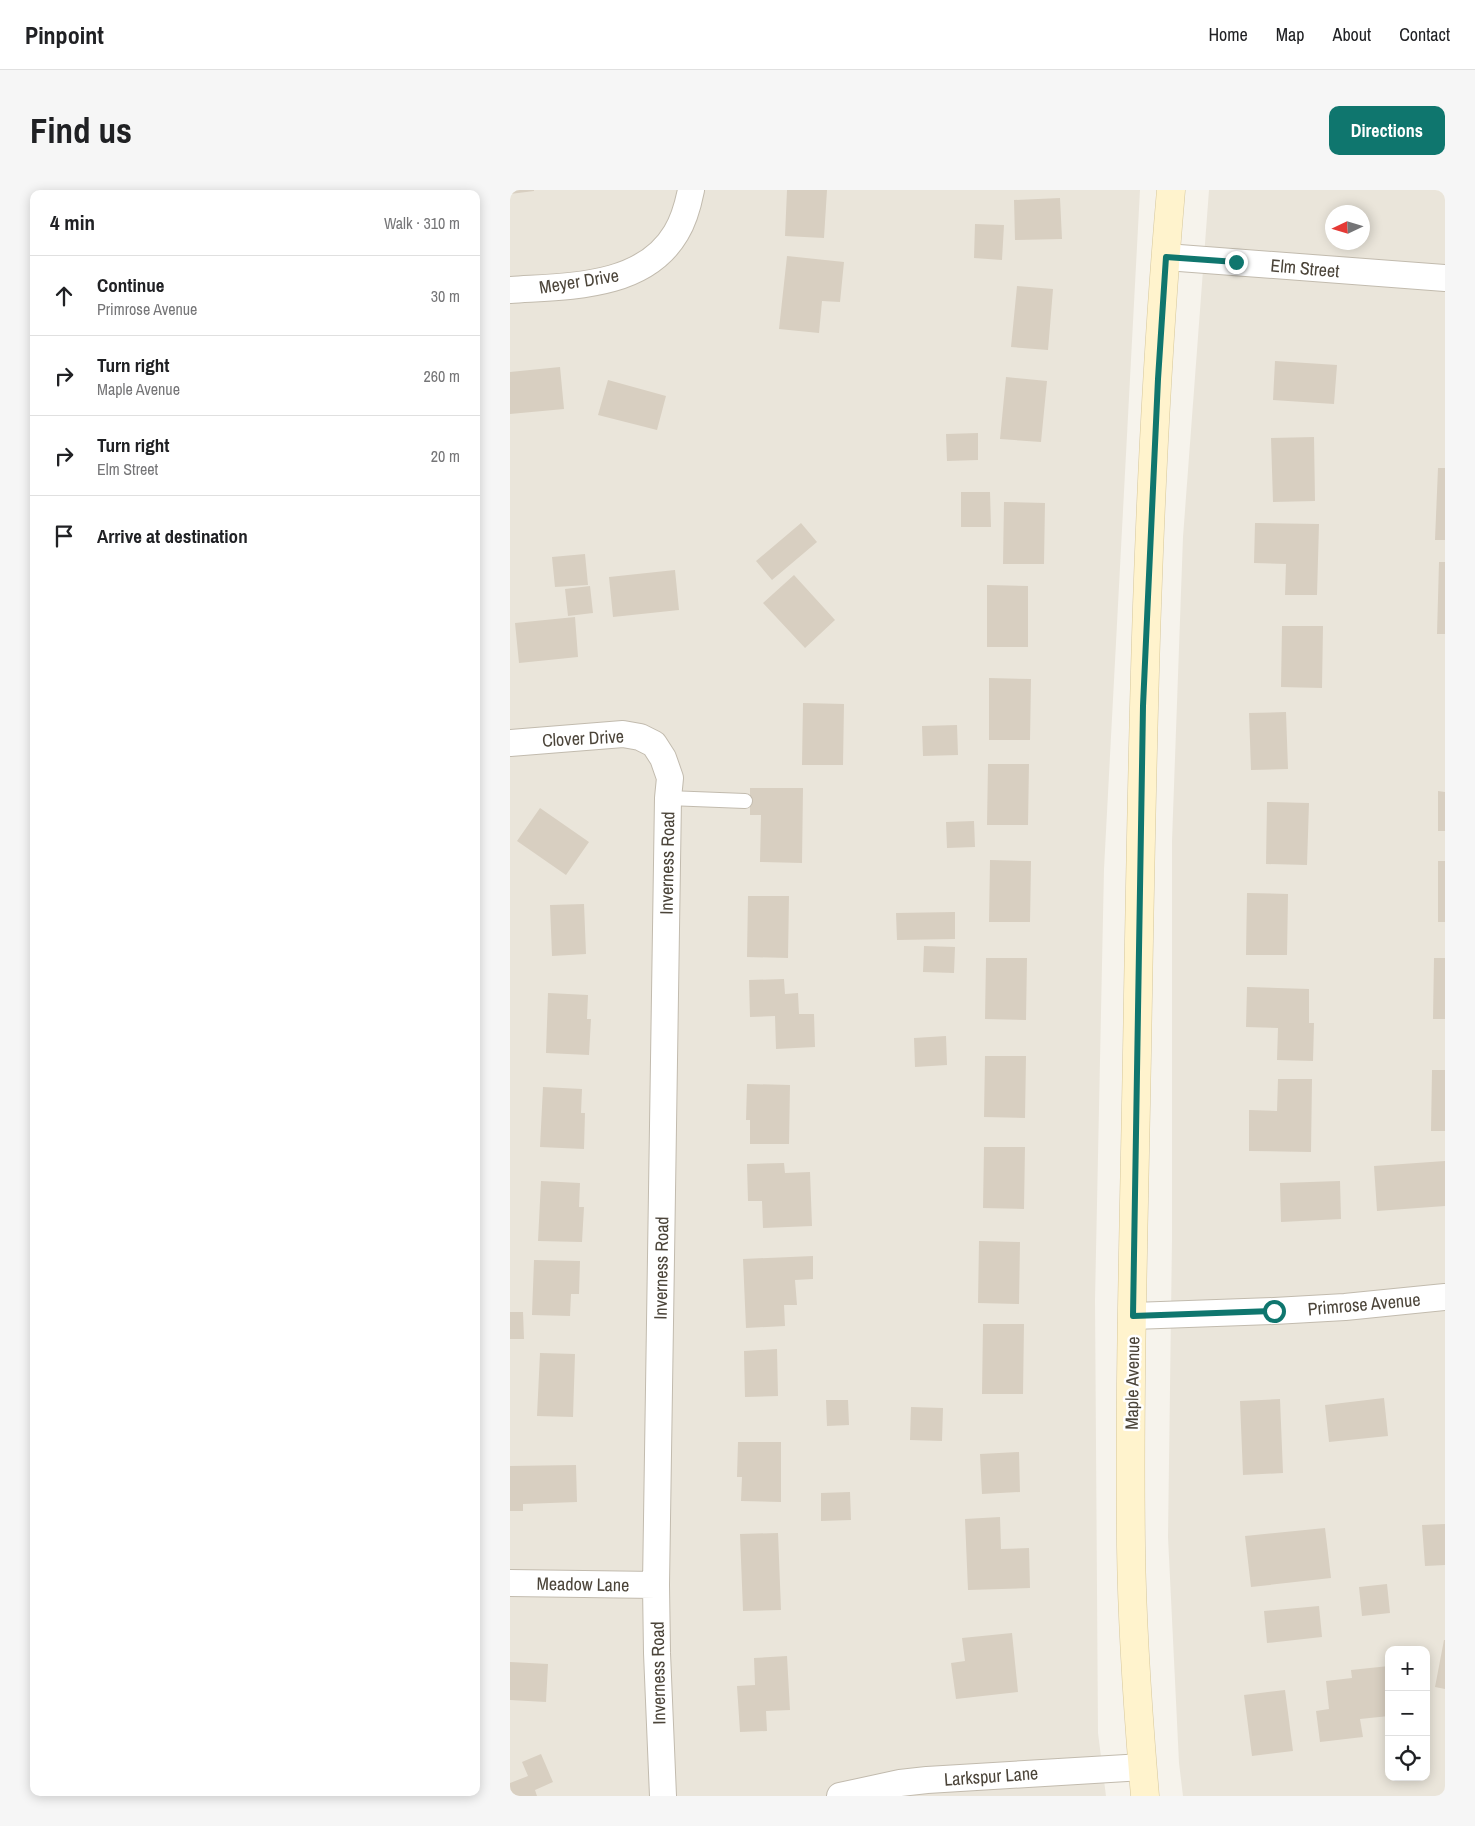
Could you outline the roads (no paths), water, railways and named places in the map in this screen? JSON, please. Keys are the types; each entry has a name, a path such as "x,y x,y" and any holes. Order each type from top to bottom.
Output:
{"main road":[{"name":"Maple Avenue","path":"1145,1796 1134,1658 1131,1548 1133,1316 1143,706 1156,407 1171,190"}],"street":[{"name":"Meyer Drive","path":"510,290 597,281 616,277 646,264 676,234 686,212 691,190"},
{"name":"Elm Street","path":"1166,257 1445,278"},
{"name":"Clover Drive","path":"510,743 623,734 640,737 654,744"},
{"name":"Inverness Road","path":"654,744 663,758 670,778 668,798 656,1585 656,1653 662,1796"},
{"name":"Primrose Avenue","path":"1133,1316 1327,1308 1445,1297"},
{"name":"Meadow Lane","path":"510,1583 656,1585"},
{"name":"Larkspur Lane","path":"840,1796 900,1783 927,1780 1143,1767"}],"lane":[{"path":"668,798 745,801"}]}
